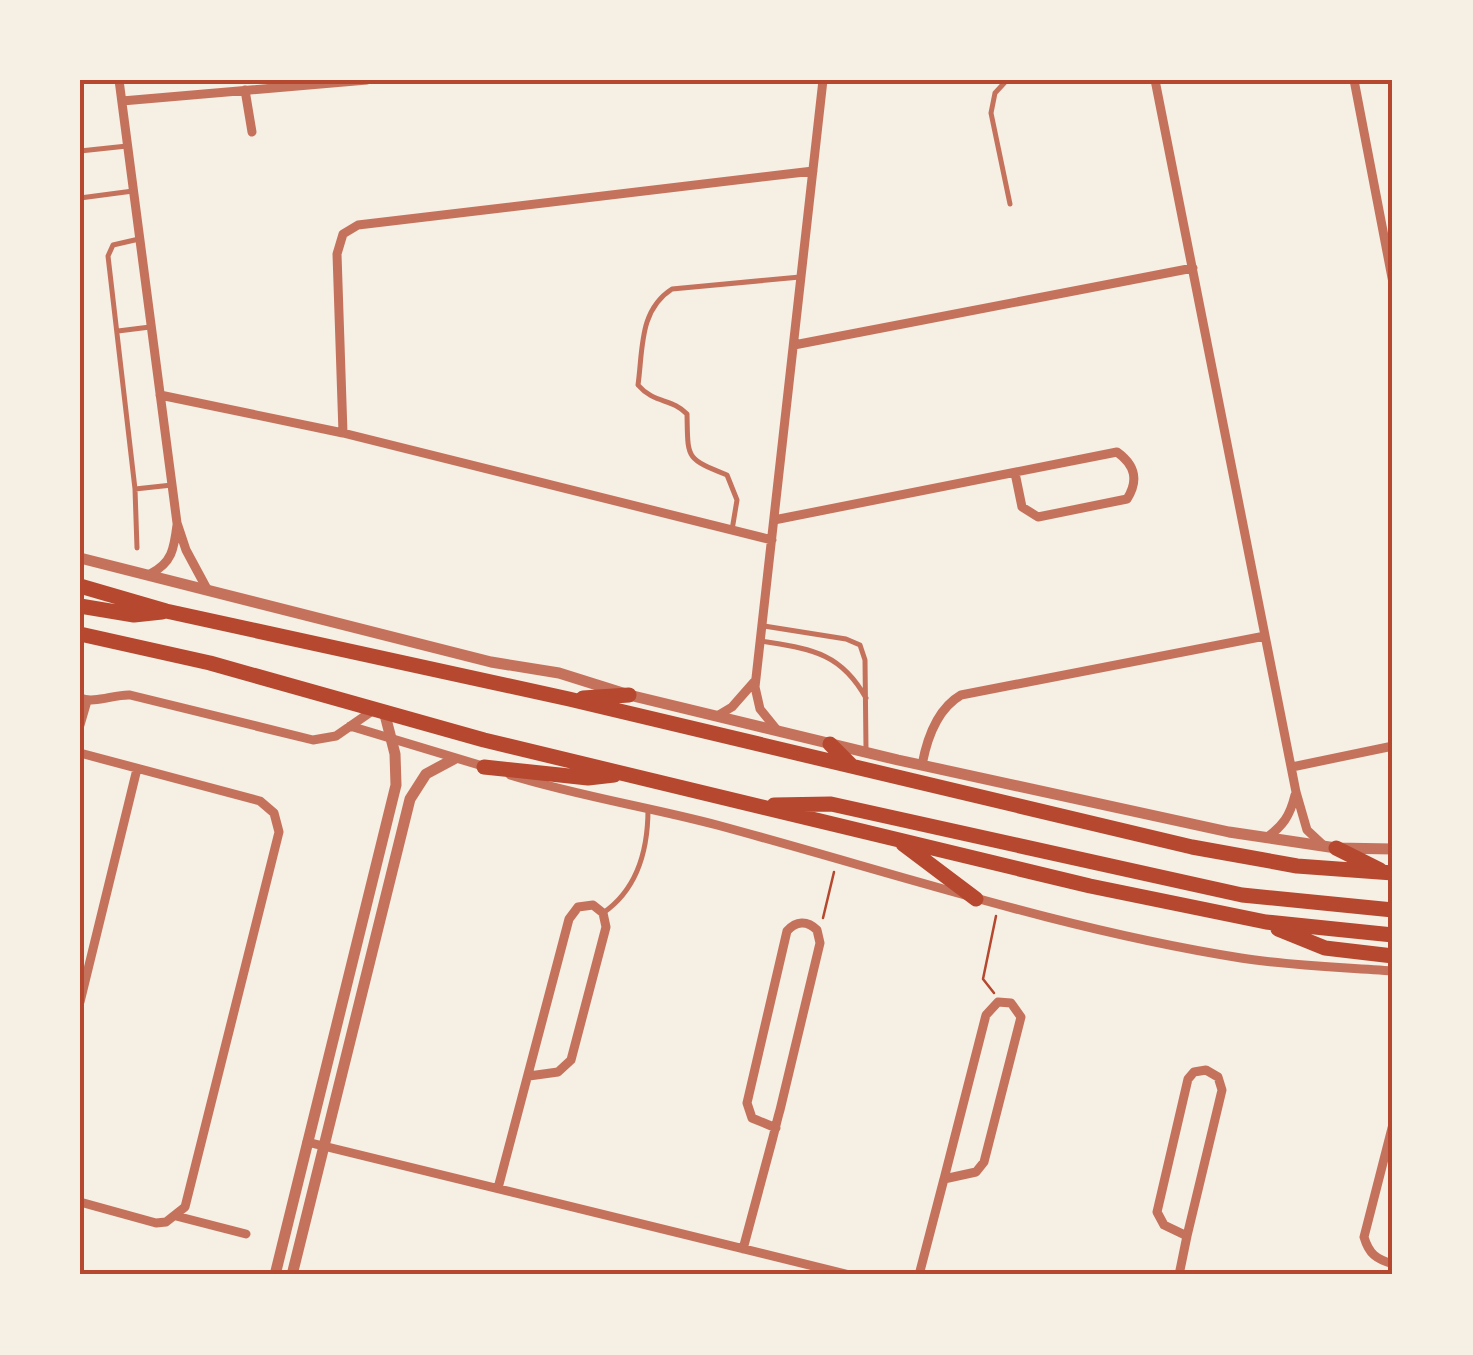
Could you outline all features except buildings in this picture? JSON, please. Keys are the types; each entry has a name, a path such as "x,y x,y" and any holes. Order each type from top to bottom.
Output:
{"main road":[{"path":"80,586 166,611 570,699 1192,847 1297,866 1388,873"},
{"path":"80,606 134,615 166,611"},
{"path":"80,634 210,663 622,774 1090,886 1266,922 1393,935"},
{"path":"570,699 629,695"},
{"path":"830,744 855,769"},
{"path":"484,767 588,778 622,774"},
{"path":"760,806 830,804 1224,892 1393,910"},
{"path":"896,839 976,898"},
{"path":"1329,846 1388,873"},
{"path":"1266,922 1325,948 1393,956"}],"street":[{"path":"119,80 177,523 207,589"},
{"path":"122,101 367,80"},
{"path":"777,730 760,709 756,680 823,80"},
{"path":"1154,80 1296,792 1307,830 1329,846"},
{"path":"1354,80 1393,283"},
{"path":"246,90 252,132"},
{"path":"343,433 337,254 343,234 358,226 813,171"},
{"path":"794,345 1194,268"},
{"path":"160,395 343,433 772,540"},
{"path":"774,520 1117,452 1128,460 1135,473 1134,487 1127,498 1038,517 1022,507 1015,474"},
{"path":"150,574 162,568 172,555 177,523"},
{"path":"80,558 922,765 1266,838 1393,850"},
{"path":"922,765 934,725 946,704 961,695 1265,636"},
{"path":"717,716 732,707 756,680"},
{"path":"80,725 84,700 114,694 312,740 336,736 380,710 398,777 275,1275"},
{"path":"350,726 566,792 714,824 999,905 1164,944 1244,958 1393,971"},
{"path":"1292,767 1393,746"},
{"path":"80,754 260,802 274,814 279,832 190,1198 166,1222 80,1202"},
{"path":"292,1275 414,790 435,768 454,759"},
{"path":"80,1002 137,769"},
{"path":"1266,838 1290,814 1296,792"},
{"path":"378,856 395,860"},
{"path":"498,1188 571,914 588,905 603,913 606,927 571,1060 562,1070 529,1076"},
{"path":"743,1249 776,1128 819,934 805,922 788,931 746,1104 752,1118 776,1128"},
{"path":"919,1275 986,1015 990,1007 1003,1001 1015,1006 1021,1017 984,1162 976,1172 944,1179"},
{"path":"1179,1275 1222,1090 1218,1077 1206,1070 1198,1070 1188,1079 1157,1212 1164,1224 1187,1236"},
{"path":"1393,1124 1364,1237 1368,1250 1377,1259 1393,1264"},
{"path":"307,1142 850,1275"},
{"path":"176,1216 246,1234"}],"lane":[{"path":"1006,80 995,94 991,112 1010,204"},
{"path":"80,151 128,146"},
{"path":"80,198 133,191"},
{"path":"138,548 109,250 118,243 139,239"},
{"path":"732,530 737,500 727,475 692,459 688,452 688,414 679,406 648,397 638,385 648,311 657,298 672,289 803,276"},
{"path":"118,332 151,326"},
{"path":"134,488 172,485"},
{"path":"762,626 853,640 860,645 865,660 866,752"},
{"path":"811,649 813,634"},
{"path":"760,641 824,654 845,669 866,700"},
{"path":"603,913 631,886 642,861 648,809"}],"path":[{"path":"819,934 837,860"},
{"path":"999,905 984,979 1003,1001"}]}
